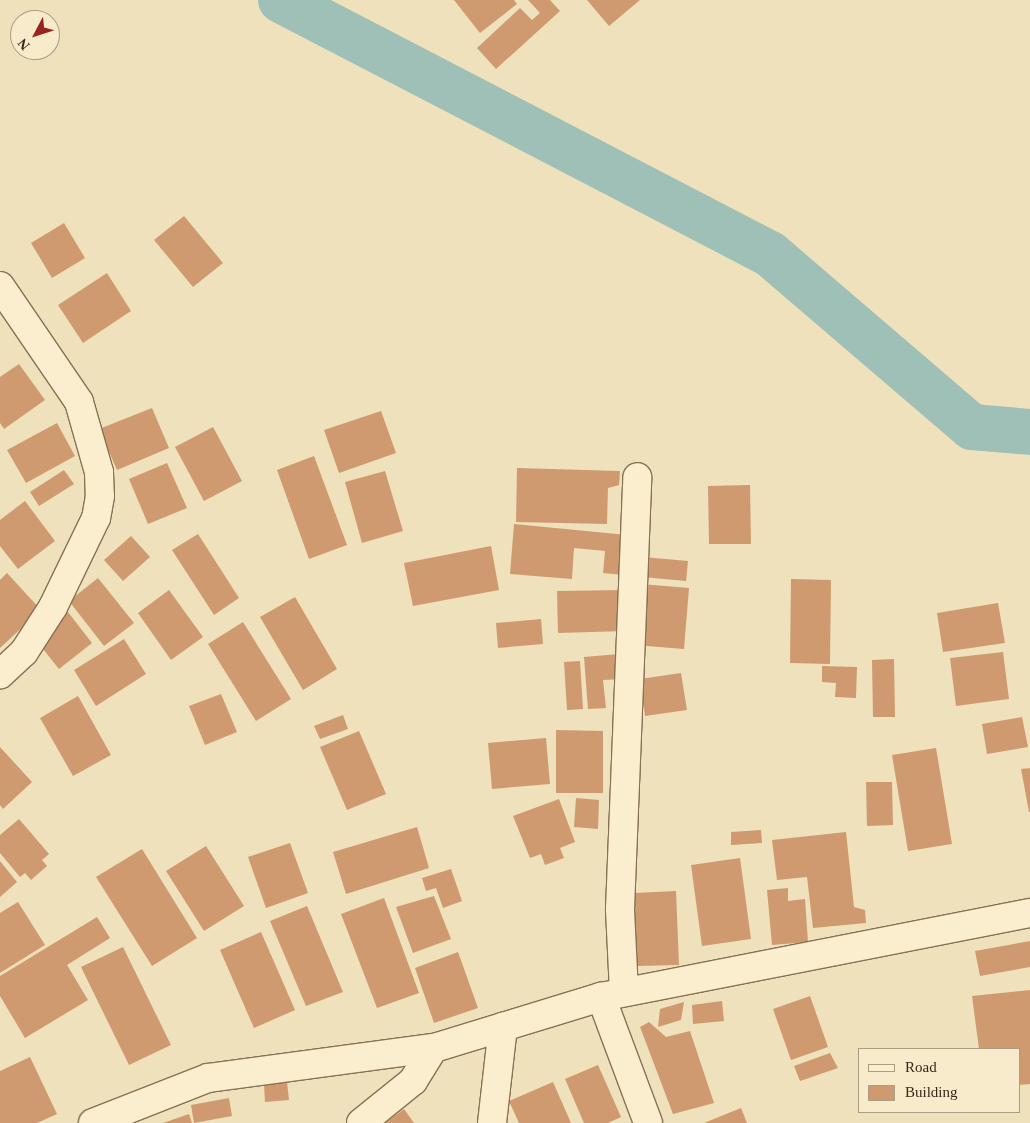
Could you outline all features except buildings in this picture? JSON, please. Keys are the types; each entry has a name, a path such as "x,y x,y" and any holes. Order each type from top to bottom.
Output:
{"street":[{"path":"0,286 79,402 97,464 100,496 96,518 53,607 24,652 0,674"},
{"path":"637,477 620,909 612,995 648,1123"},
{"path":"93,1123 208,1078 434,1048 612,995 1030,913"},
{"path":"492,1123 503,1027"},
{"path":"361,1123 413,1081 434,1048"}],"waterway":[{"path":"281,0 770,254 972,427 1030,432"}]}
